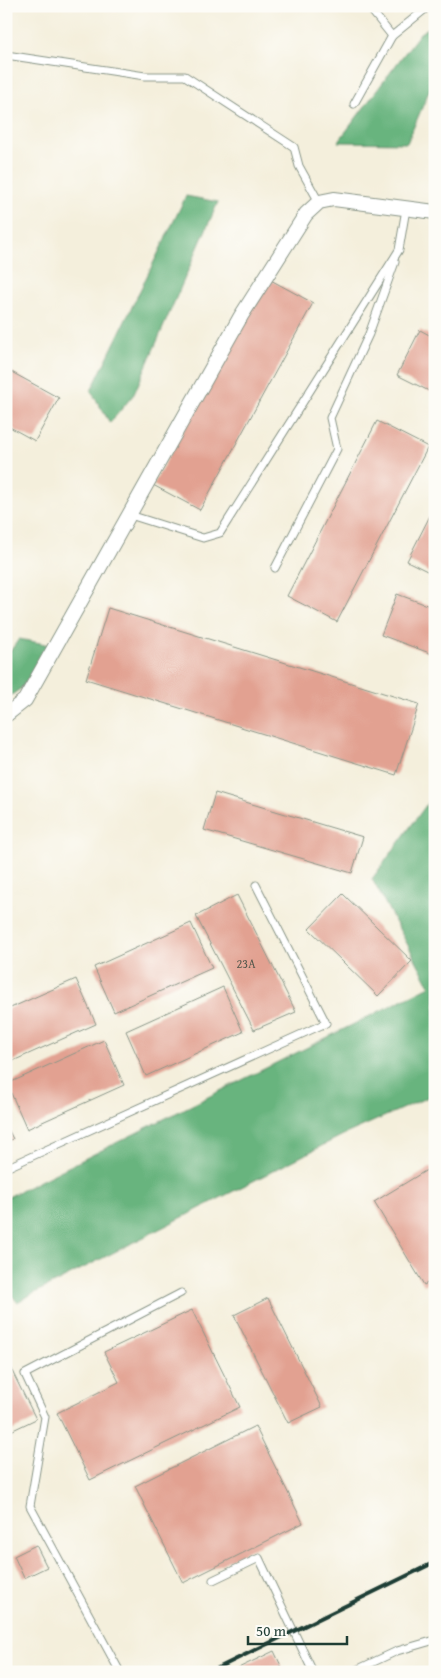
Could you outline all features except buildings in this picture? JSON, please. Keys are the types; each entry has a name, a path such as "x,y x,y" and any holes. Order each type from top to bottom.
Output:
{"street":[{"path":"6,715 25,700 241,316 306,214 319,202 334,199 435,212"}],"lane":[{"path":"368,6 392,36"},
{"path":"354,104 392,36 429,6"},
{"path":"6,55 145,76 185,76 294,148 299,166 319,202"},
{"path":"275,568 337,449 330,418 369,334 399,250 406,209"},
{"path":"130,515 203,538 220,533 399,250"},
{"path":"6,1168 326,1023 256,885"},
{"path":"120,1672 30,1506 45,1417 25,1374 181,1293"},
{"path":"213,1580 259,1558 313,1672"},
{"path":"352,1672 397,1652 435,1640"}],"green space":[{"path":"435,24 435,77 407,143 338,142 420,33"},
{"path":"186,196 218,202 134,394 110,423 91,391"},
{"path":"19,639 50,645 23,687 6,699 6,657"},
{"path":"435,793 435,1094 343,1135 17,1302 6,1287 6,1198 430,986 372,879"}],"railway":[{"path":"210,1672 435,1562"}]}
